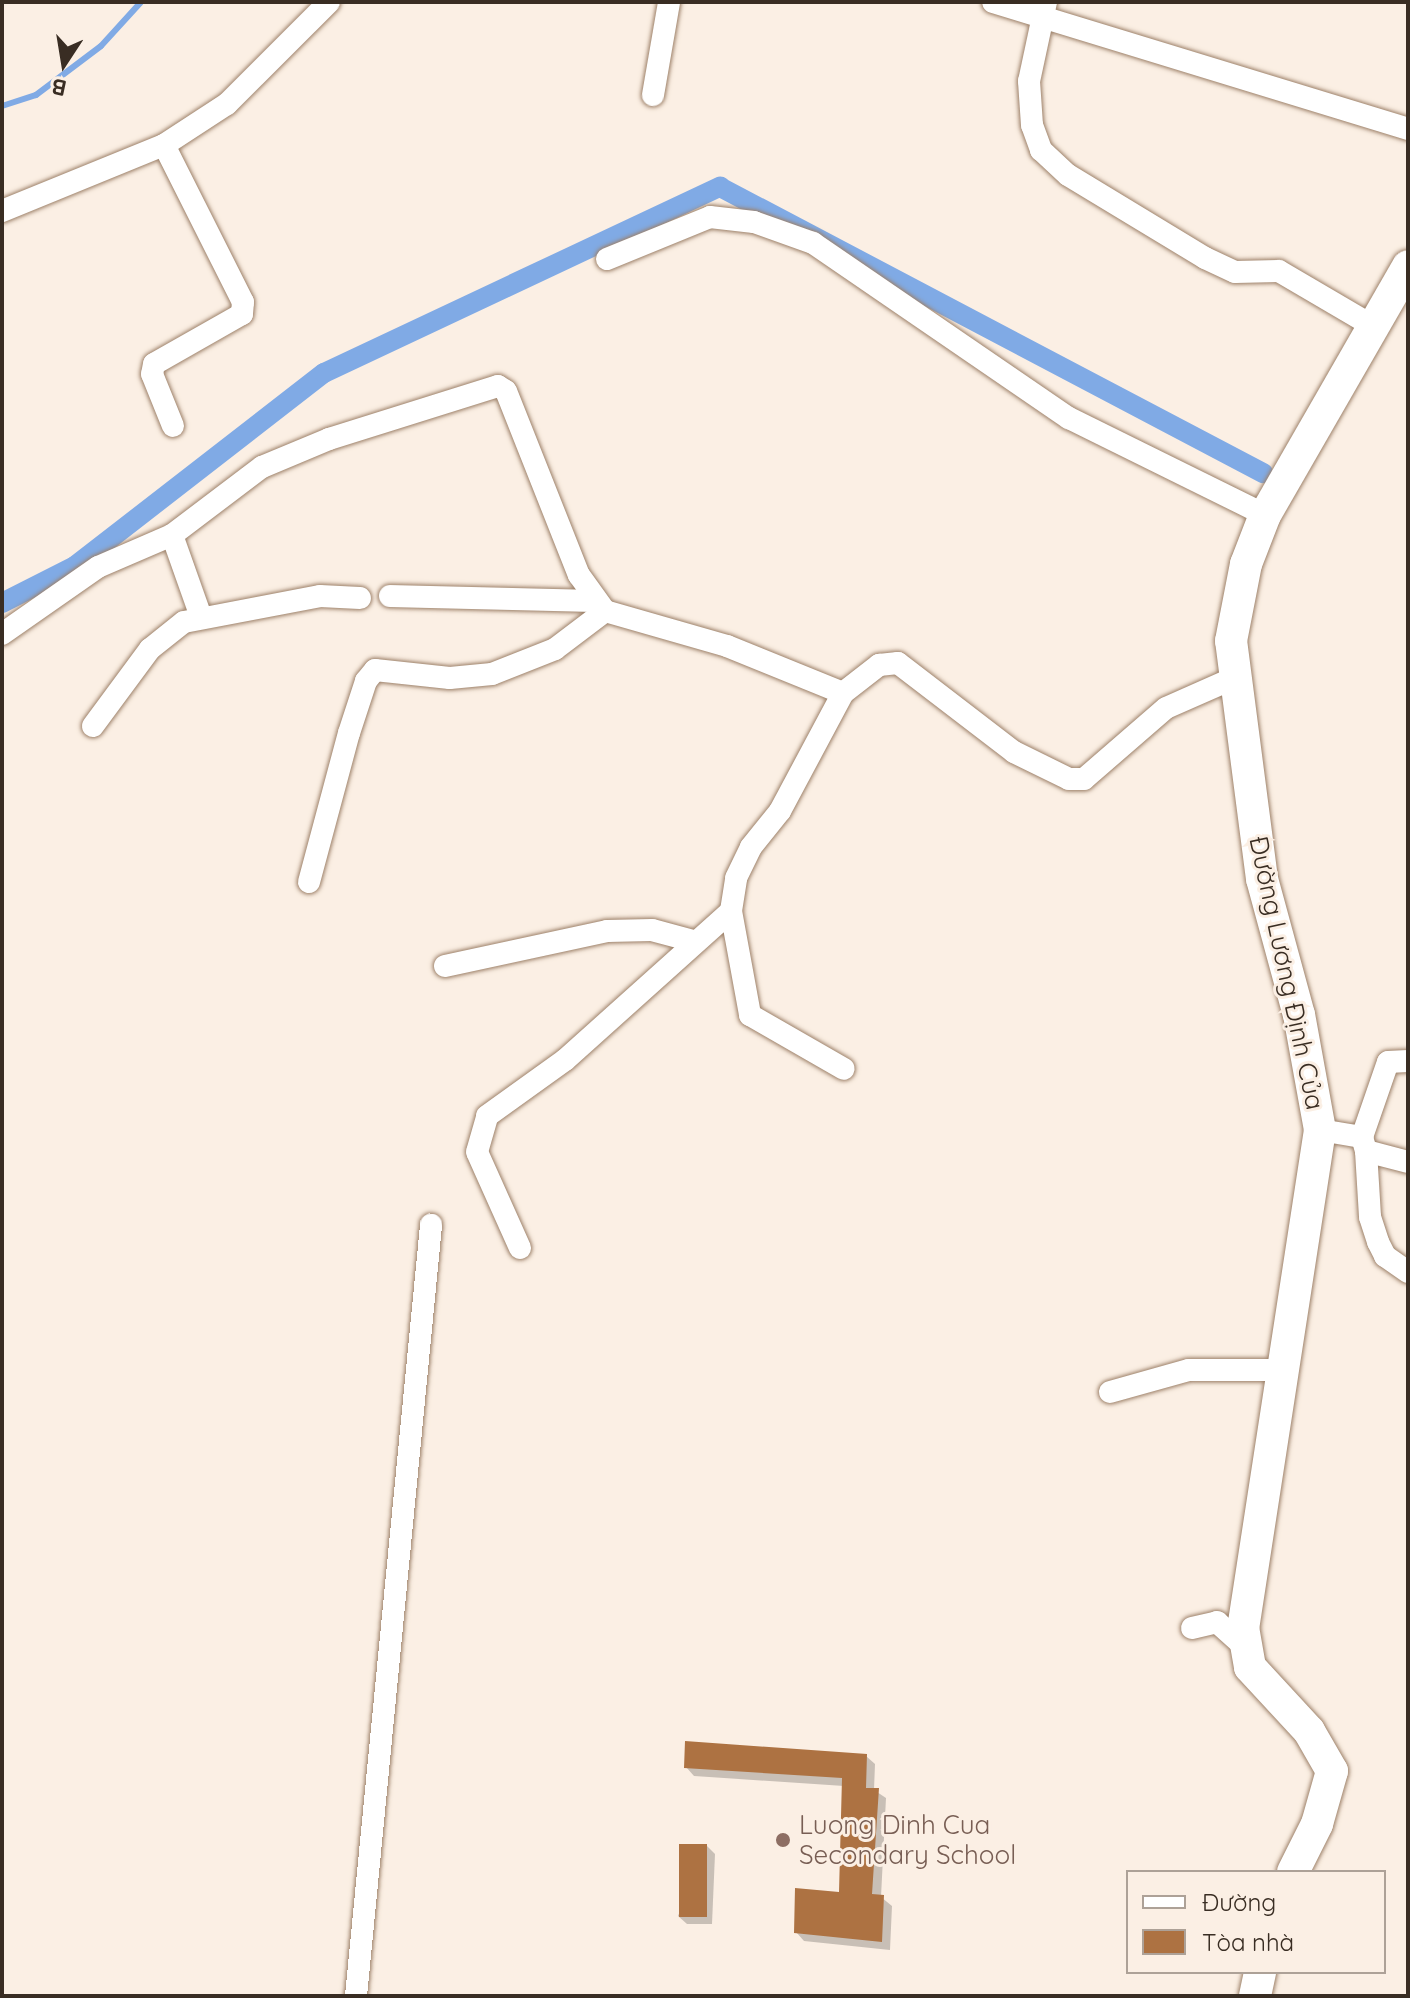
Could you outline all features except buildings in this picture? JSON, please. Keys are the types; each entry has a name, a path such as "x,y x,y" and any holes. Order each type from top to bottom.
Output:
{"street":[{"path":"2,211 164,145 227,104 329,2"},
{"path":"653,95 669,2"},
{"path":"993,2 1043,8 1408,129"},
{"path":"1043,8 1029,104 1041,150 1059,167 1205,258 1235,272 1279,271 1376,328"},
{"path":"164,145 243,302 242,314 154,364 152,374 173,426"},
{"path":"607,259 710,217 754,222 813,243 1069,418 1265,515"},
{"name":"Đường Lương Định Của","path":"1244,1646 1320,1130 1299,1015 1262,879 1234,678 1234,614 1265,515 1376,328 1408,266"},
{"path":"2,634 98,567 172,535 262,467 343,435 498,386 506,391 541,488 599,606"},
{"path":"172,535 201,617"},
{"path":"93,726 150,649 184,622 320,596 360,598"},
{"path":"390,596 599,606 727,646 843,693"},
{"path":"309,882 349,733 366,681 375,670 450,678 492,674 555,649 599,606"},
{"path":"844,1069 750,1015 731,911 736,878 751,847 780,811 843,693 879,665 898,663 1014,752 1059,775 1084,779 1148,720 1191,693 1234,678"},
{"path":"520,1248 477,1152 487,1116 565,1060 693,941 731,911"},
{"path":"445,966 607,931 652,930 693,941"},
{"path":"1408,1061 1388,1062 1364,1144 1370,1217 1378,1242 1385,1256 1408,1272"},
{"path":"1320,1130 1408,1162"},
{"path":"356,1996 431,1225"},
{"path":"1110,1392 1202,1368 1284,1370"},
{"path":"1192,1628 1217,1622 1244,1646 1254,1674 1309,1731 1332,1771 1317,1824 1294,1870"},
{"path":"1255,1996 1260,1974"}],"waterway":[{"path":"2,106 36,95 101,46 141,2"},
{"path":"2,603 75,566 324,373 720,187 1263,473"}],"place":[{"name":"Luong Dinh Cua Secondary School","path":"783,1840"}]}
